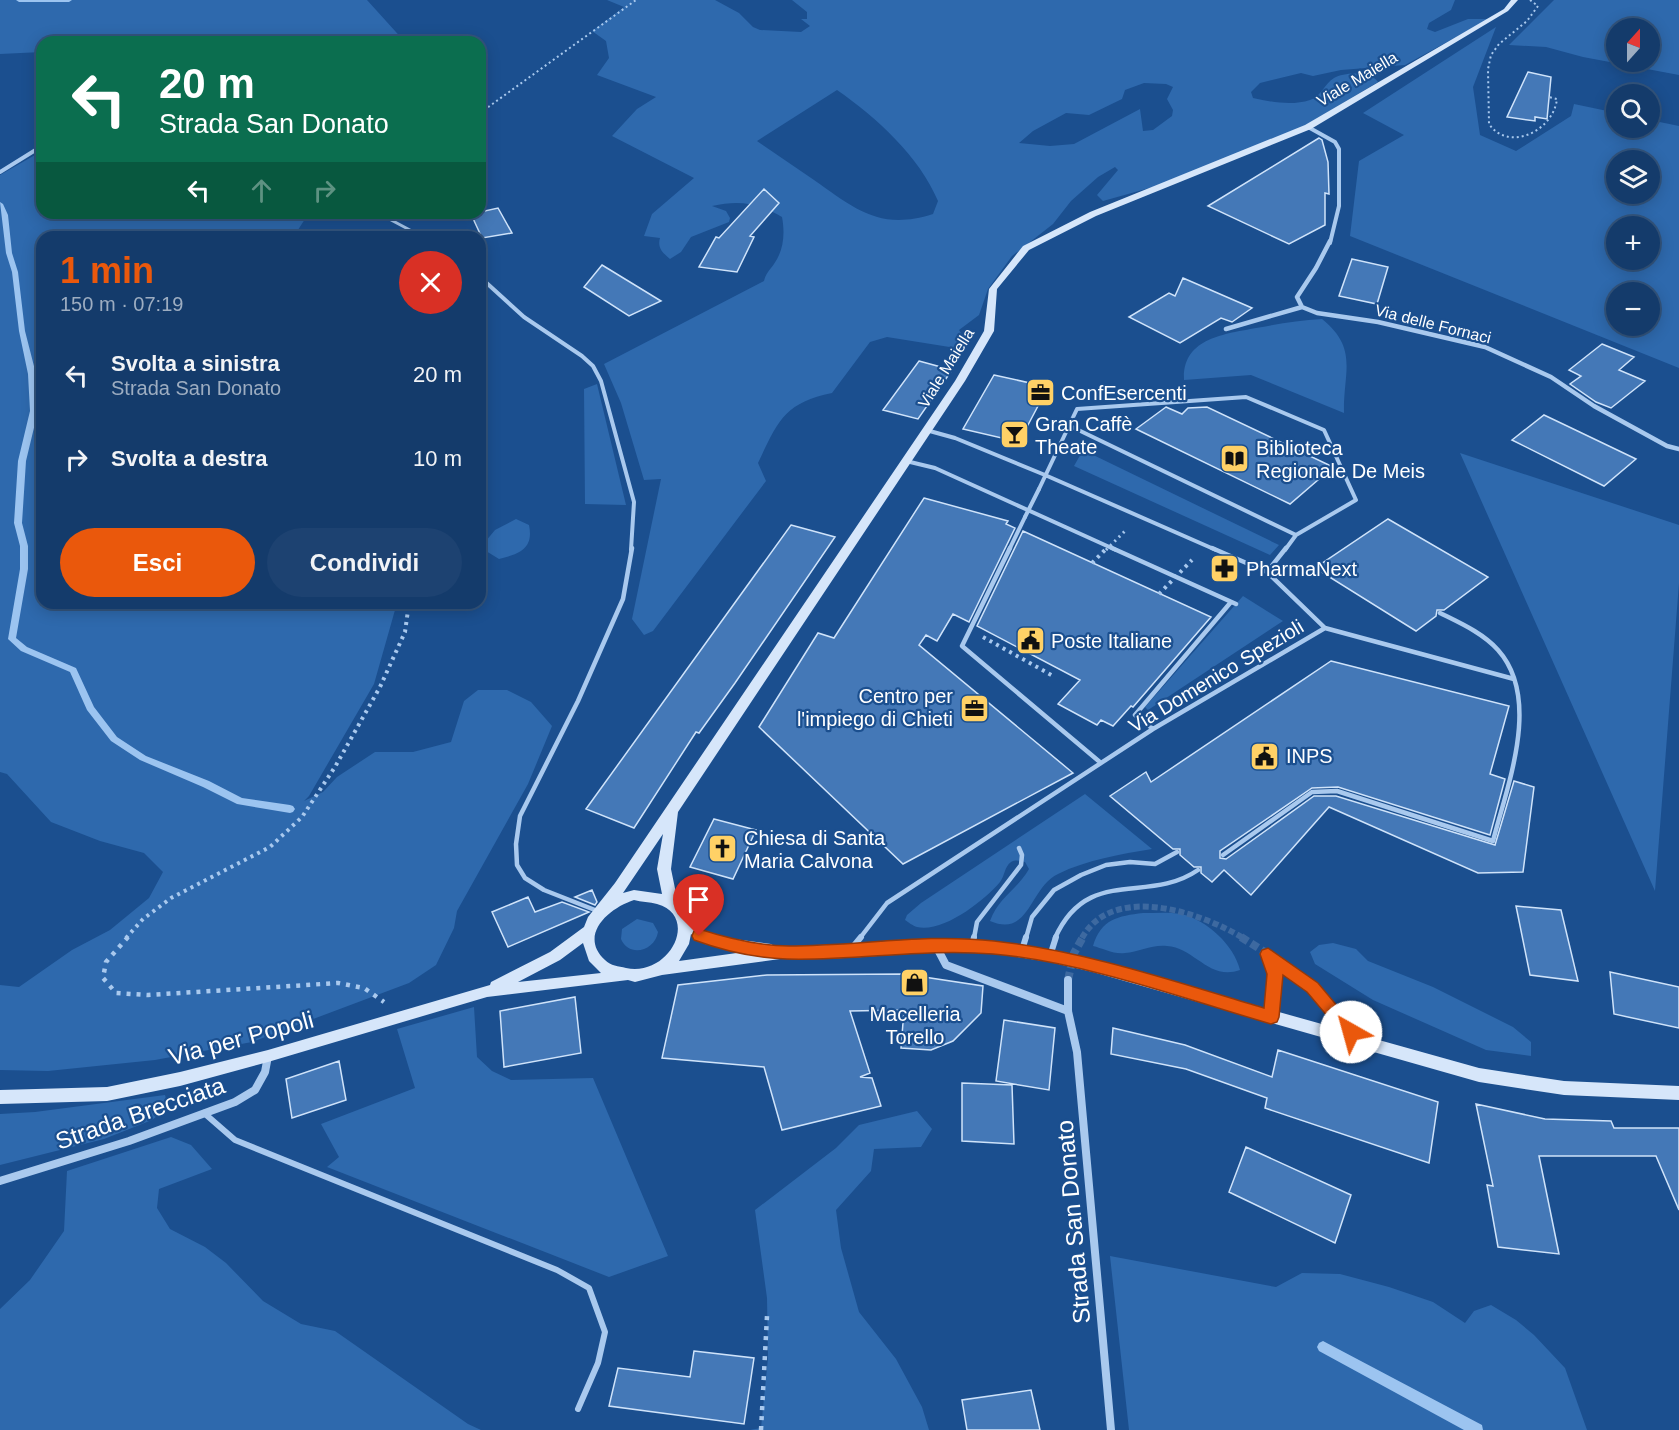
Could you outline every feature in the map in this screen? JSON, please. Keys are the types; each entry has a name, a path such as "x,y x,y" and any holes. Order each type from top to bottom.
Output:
{"main road":[{"name":"Viale Maiella","path":"600,912 620,886 960,381 989,331 993,289 1026,248 1093,214 1308,127 1506,10 1515,0"},
{"name":"Viale Maiella","path":"671,903 664,868 672,809"},
{"path":"787,952 726,944 699,936 671,903 648,895 634,895 616,901 600,912 592,921 588,942 593,958 605,969 623,976 787,952 936,945 1022,951 1136,977 1439,1065 1521,1083 1564,1088 1679,1094"},
{"path":"662,969 674,960 682,948 686,936 686,922"},
{"name":"Via per Popoli","path":"0,1097 107,1094 180,1079 268,1056 487,991 555,956 589,932"},
{"name":"Via per Popoli","path":"487,991 623,976"}],"street":[{"path":"1226,329 1302,307 1297,297 1313,274 1330,242 1338,215 1339,149 1335,142 1308,127"},
{"path":"0,172 36,150"},
{"name":"Via delle Fornaci","path":"1302,307 1317,313 1378,322 1485,347 1551,377 1594,406 1667,446 1679,449"},
{"path":"936,945 946,965 1068,1011"},
{"path":"1271,1017 1276,985 1268,954 1329,1004 1358,1042"},
{"name":"Strada San Donato","path":"1068,980 1068,1011 1077,1052 1111,1430"},
{"name":"Strada Brecciata","path":"0,1181 129,1141 236,1102 255,1090 265,1072 268,1056"}],"lane":[{"path":"389,219 412,231"},
{"path":"486,282 524,317 593,366 601,381 634,502 631,558 623,599 578,701 520,816 516,836 516,858 520,873 530,882 600,912"},
{"path":"926,430 955,438 1045,475 1267,572 1296,535 1356,500 1324,430 1246,397 1077,408 1045,475 1039,489 962,646 1101,762"},
{"path":"1068,426 1296,535"},
{"path":"906,461 935,468 1233,603 1135,715 1153,729"},
{"name":"Via Domenico Spezioli","path":"851,949 887,903 1153,729 1324,628 1267,572"},
{"path":"1223,855 1312,792 1337,790 1493,841 1518,729 1519,694 1514,679 1497,649 1465,626 1440,613"},
{"path":"1324,628 1514,679"},
{"path":"972,946 977,922 1021,864 1022,855 1019,848"},
{"path":"1022,951 1032,917 1054,890 1081,875 1106,866 1130,862 1155,864 1177,852"},
{"path":"1050,956 1054,937 1062,921 1088,898 1131,887 1172,885 1185,880 1198,870"},
{"path":"204,1113 235,1140 557,1270 589,1288 605,1332 598,1363 579,1409"}],"path":[{"path":"486,109 636,0"},
{"path":"1529,0 1538,6 1532,17 1508,39 1495,47 1490,56 1487,70 1490,93 1487,115 1490,127 1500,134 1535,133 1547,123 1556,110 1557,99 1549,97"},
{"path":"1092,563 1126,530"},
{"path":"1159,594 1192,560"},
{"path":"391,1020 383,1001 364,988 338,983 148,996 116,993 104,978 106,962 143,919 171,898 270,847 302,817 335,767 380,687 405,632 408,609"},
{"path":"969,630 1055,677"},
{"path":"761,1430 767,1316"}],"shaded area":[{"path":"0,0 367,0 400,36 36,36 36,52 0,54"},
{"path":"607,0 715,0 739,13 753,27 760,30 801,32 810,26 801,19 807,19 807,12 792,0 1455,0 1451,10 1429,23 1427,29 1435,32 1468,19 1489,19 1405,65 1341,70 1313,76 1301,73 1260,83 1251,92 1253,98 1296,103 1314,98 1334,78 1344,75 1363,74 1378,82 1301,128 1153,187 1103,201 1097,195 1118,170 1115,167 1098,177 1071,201 1053,224 1012,256 988,289 979,315 959,330 969,346 962,349 887,337 870,342 832,393 803,402 784,416 758,463 766,481 653,631 644,635 632,619 661,479 644,480 621,403 604,364 764,281 780,253 783,229 782,217 773,212 748,204 731,203 712,206 726,211 730,218 729,222 691,237 681,252 670,259 660,247 660,238 644,236 652,214 694,178 612,136 637,109 656,97 597,75 609,58 606,41 592,31 624,7","holes":["1144,83 1166,84 1173,87 1167,99 1173,110 1172,116 1153,130 1143,131 1140,109 1074,144 1050,146 1019,143 1033,131 1066,113 1089,115 1122,99 1125,90","837,90 882,126 908,153 930,184 938,201 933,214 898,220 869,214 842,200 757,141"]},
{"path":"1554,0 1679,0 1679,75 1660,71 1660,18 1606,18 1606,61 1546,47 1509,45"},
{"path":"1496,27 1473,87 1480,135 1516,151 1571,116 1574,104 1606,111 1606,138 1660,138 1660,122 1679,126 1679,368 1350,236 1359,161 1404,135 1363,113"},
{"path":"36,154 36,219 305,219 297,231 36,231 36,609 395,609 374,684 304,801 323,792 337,777 375,752 413,752 451,742 464,701 478,690 507,690 531,702 552,726 528,784 457,911 454,928 436,965 409,983 252,1042 155,1060 48,1071 0,1070 0,985 19,987 72,950 110,930 149,898 163,872 144,853 100,841 51,822 7,774 0,772 0,175"},
{"path":"1322,319 1334,330 1345,351 1344,413 1251,375 1184,380 1185,366 1190,355 1198,347 1219,336 1289,322"},
{"path":"597,384 626,505 585,504 584,389"},
{"path":"1083,450 1279,545 1270,555 1074,466"},
{"path":"1460,453 1679,525 1679,583 1655,891"},
{"path":"516,519 529,525 529,540 519,552 499,559 486,551 486,541 495,530"},
{"path":"1243,596 1283,621 1148,710 1145,707"},
{"path":"1085,794 1152,849 1092,861 1058,874 1048,881 1028,909 1013,923 1003,924 990,921 998,906 1029,869 1025,862 1018,860 1009,864 1000,882 984,898 962,914 927,928 915,926 905,920 907,915 921,903"},
{"path":"1143,913 1181,914 1200,922 1226,943 1240,970 1219,971 1186,952 1167,946 1121,953 1093,946 1101,930 1112,920"},
{"path":"637,919 653,923 658,932 652,944 641,950 630,949 621,939 622,929"},
{"path":"1333,943 1356,949 1368,961 1433,987 1513,1027 1531,1042 1531,1056 1486,1050 1373,1000 1315,964 1310,952 1319,945"},
{"path":"474,1007 477,1057 492,1071 511,1080 593,1078 668,1256 609,1277 327,1167 339,1157 321,1124 415,1088 397,1029"},
{"path":"165,1095 167,1102 162,1112 152,1120 104,1139 0,1165 0,1114 35,1112"},
{"path":"917,1111 932,1129 921,1147 874,1149 871,1171 836,1210 841,1248 859,1312 896,1359 922,1407 929,1430 750,1430 761,1428 768,1358 767,1298 755,1210 836,1148 859,1125"},
{"path":"171,1137 191,1145 212,1169 159,1189 157,1208 170,1229 205,1247 226,1263 263,1301 301,1324 335,1331 468,1424 481,1430 0,1430 0,1309 30,1280 64,1231 67,1171"},
{"path":"1110,1256 1276,1287 1302,1273 1340,1274 1433,1302 1465,1323 1474,1311 1491,1305 1516,1320 1534,1335 1565,1368 1587,1430 1129,1430"}],"building":[{"path":"1528,72 1551,77 1547,119 1535,117 1535,121 1507,117"},
{"path":"1319,138 1322,140 1328,162 1329,194 1325,193 1325,225 1289,244 1208,206"},
{"path":"764,189 779,203 750,236 754,237 737,272 699,267 716,237 719,238"},
{"path":"498,208 512,233 486,237 486,231 479,231 473,219 486,219 486,211"},
{"path":"1352,259 1388,267 1377,304 1339,296"},
{"path":"602,265 661,301 629,316 584,287"},
{"path":"1183,278 1252,308 1232,322 1221,318 1180,343 1129,317 1169,293 1175,296"},
{"path":"1602,344 1634,357 1619,370 1645,381 1611,408 1596,402 1570,384 1581,376 1569,370"},
{"path":"919,361 952,370 918,419 883,410"},
{"path":"994,375 1048,387 1019,442 963,429"},
{"name":"Biblioteca Regionale De Meis","path":"1166,407 1182,414 1188,408 1207,407 1333,467 1290,504 1136,429"},
{"path":"1544,415 1636,459 1604,486 1512,440"},
{"path":"924,498 1008,521 1006,524 1015,528 969,622 953,614 937,641 926,635 919,645 1073,773 903,864 759,727 818,633 834,638"},
{"path":"1388,519 1488,577 1444,610 1437,610 1436,616 1416,631 1315,568"},
{"path":"791,525 835,537 735,683 699,733 696,732 634,828 586,809"},
{"path":"1023,531 1211,617 1133,707 1131,706 1113,726 1101,720 1097,725 1058,704 1080,680 977,626"},
{"path":"1331,661 1509,706 1490,774 1505,779 1490,835 1338,787 1312,788 1220,851 1220,858 1226,859 1314,796 1336,796 1495,845 1514,781 1534,787 1523,872 1478,873 1329,807 1251,895 1224,870 1212,882 1201,873 1201,867 1194,867 1180,855 1180,849 1173,849 1110,796 1146,772 1151,782"},
{"name":"Chiesa di Santa Maria Calvona","path":"714,819 756,830 733,879 690,867"},
{"path":"592,890 597,902 595,905 575,897"},
{"path":"528,897 535,912 562,902 589,912 508,947 492,912"},
{"path":"1516,906 1561,910 1578,981 1530,975"},
{"path":"1610,972 1679,987 1679,1028 1614,1014"},
{"path":"904,974 983,986 981,1013 953,1041 931,1050 901,1048 904,1010 850,1011 870,1073 860,1077 872,1078 881,1106 782,1130 764,1067 662,1058 678,985 767,975"},
{"path":"575,997 581,1053 504,1067 500,1011"},
{"path":"1004,1020 1055,1028 1049,1090 996,1081"},
{"path":"1113,1028 1185,1045 1272,1077 1278,1050 1438,1102 1429,1163 1265,1108 1267,1098 1186,1069 1111,1054"},
{"path":"339,1061 346,1100 292,1118 286,1079"},
{"path":"962,1083 1012,1085 1014,1144 962,1141"},
{"path":"1476,1104 1545,1119 1611,1121 1614,1128 1679,1128 1679,1210 1656,1156 1539,1156 1559,1254 1498,1247 1487,1185 1493,1186"},
{"path":"1246,1147 1351,1195 1335,1243 1229,1192"},
{"path":"694,1351 754,1358 744,1424 609,1406 618,1368 690,1377"},
{"path":"1031,1390 1040,1430 967,1430 962,1400"}],"waterway":[{"path":"19,0 69,0"},
{"path":"0,204 5,215 22,331 32,374 34,411 22,461 18,523 24,546 24,569 12,639 24,649 73,670 90,708 114,739 143,758 240,801 290,809"},
{"path":"1323,1347 1477,1430"}],"tunnel":[{"path":"1082,938 1096,921 1114,911 1136,907 1182,912 1243,938"},
{"path":"1068,980 1074,953 1083,937"},
{"path":"1241,937 1268,954"}],"place":[{"name":"ConfEsercenti","path":"1040,393"},
{"name":"Gran Caffè Theate","path":"1014,435"},
{"name":"Biblioteca Regionale De Meis","path":"1235,459"},
{"name":"PharmaNext","path":"1225,569"},
{"name":"Poste Italiane","path":"1030,641"},
{"name":"Centro per l'impiego di Chieti","path":"974,708"},
{"name":"INPS","path":"1265,756"},
{"name":"Chiesa di Santa Maria Calvona","path":"723,849"},
{"name":"Macelleria Torello","path":"915,983"}],"route":[{"path":"699,936 726,944 787,952 936,945 993,947 1093,966 1271,1017 1276,985 1273,966 1268,954 1312,988 1329,1004 1351,1032"}]}
